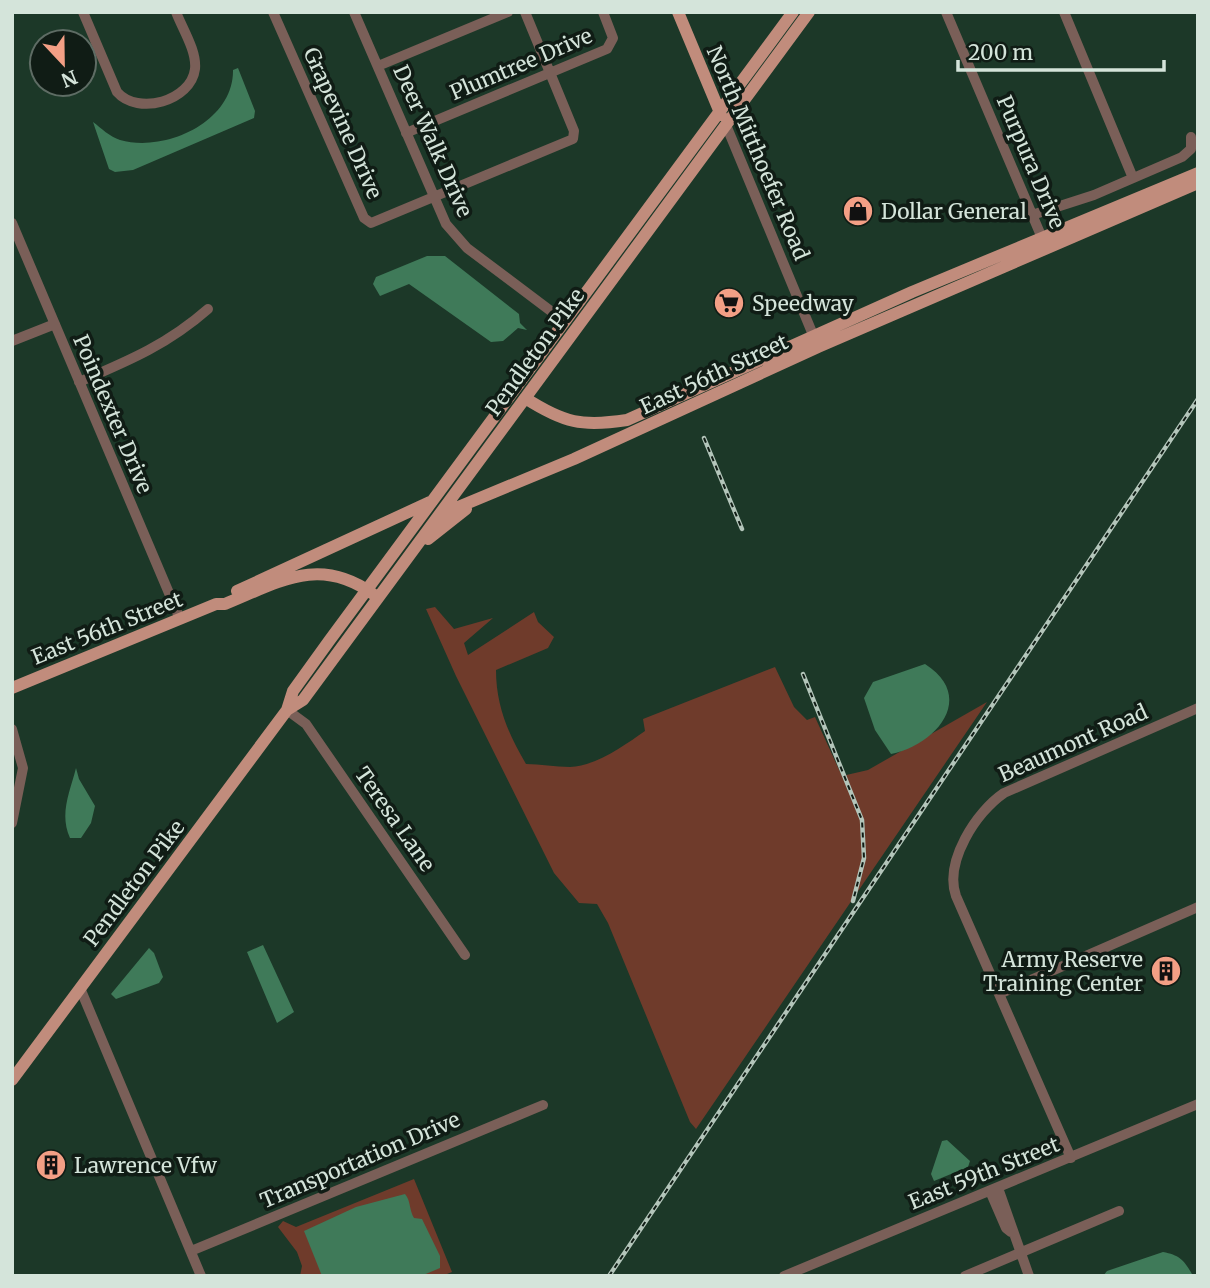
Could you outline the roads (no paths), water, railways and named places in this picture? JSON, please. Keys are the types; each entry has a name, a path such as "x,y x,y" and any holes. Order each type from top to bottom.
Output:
{"main road":[{"name":"North Mitthoefer Road","path":"678,12 726,125"},
{"name":"Pendleton Pike","path":"287,710 293,691 793,12"},
{"name":"Pendleton Pike","path":"12,1080 287,710 303,699 809,12"},
{"name":"East 56th Street","path":"439,515 486,497 1041,236 1198,173"},
{"name":"East 56th Street","path":"525,398 564,420 592,425 627,421 816,341 1047,249 1198,183"},
{"path":"403,564 440,528 486,497"},
{"name":"East 56th Street","path":"216,604 221,598 268,575 433,500"},
{"name":"East 56th Street","path":"12,688 216,604 302,574 337,575 378,597"}],"street":[{"path":"83,12 121,97 142,106 176,94 191,81 195,62 176,12"},
{"name":"Grapevine Drive","path":"273,12 365,219 374,223 571,141 575,136 550,72"},
{"name":"Deer Walk Drive","path":"354,12 446,224 467,248 564,321"},
{"path":"378,66 508,12"},
{"path":"525,12 550,72"},
{"name":"Plumtree Drive","path":"406,133 611,45 613,37 603,12"},
{"name":"Purpura Drive","path":"946,12 1047,249"},
{"path":"1064,12 1133,178"},
{"name":"North Mitthoefer Road","path":"726,125 816,341"},
{"path":"1032,215 1182,157 1191,149 1191,137"},
{"name":"Poindexter Drive","path":"12,223 180,619"},
{"path":"79,382 155,349 178,335 208,309"},
{"path":"12,341 55,324"},
{"name":"Beaumont Road","path":"1070,1158 959,903 952,881 955,859 996,799 1198,708"},
{"name":"Teresa Lane","path":"287,710 306,724 465,955"},
{"path":"12,729 23,768 12,823"},
{"path":"999,994 1198,907"},
{"path":"80,988 201,1276"},
{"name":"East 59th Street","path":"784,1276 1198,1104"},
{"name":"Transportation Drive","path":"191,1251 544,1105"},
{"path":"994,1189 1013,1225 1011,1232 1029,1276"},
{"path":"965,1276 1119,1211"}],"railway":[{"path":"609,1276 1198,399"},
{"path":"704,438 742,529"},
{"path":"803,674 862,820 864,858 853,901"}],"place":[{"name":"Dollar General","path":"858,211"},
{"name":"Speedway","path":"729,303"},
{"name":"Army Reserve Training Center","path":"1166,971"},
{"name":"Lawrence Vfw","path":"51,1165"}]}
